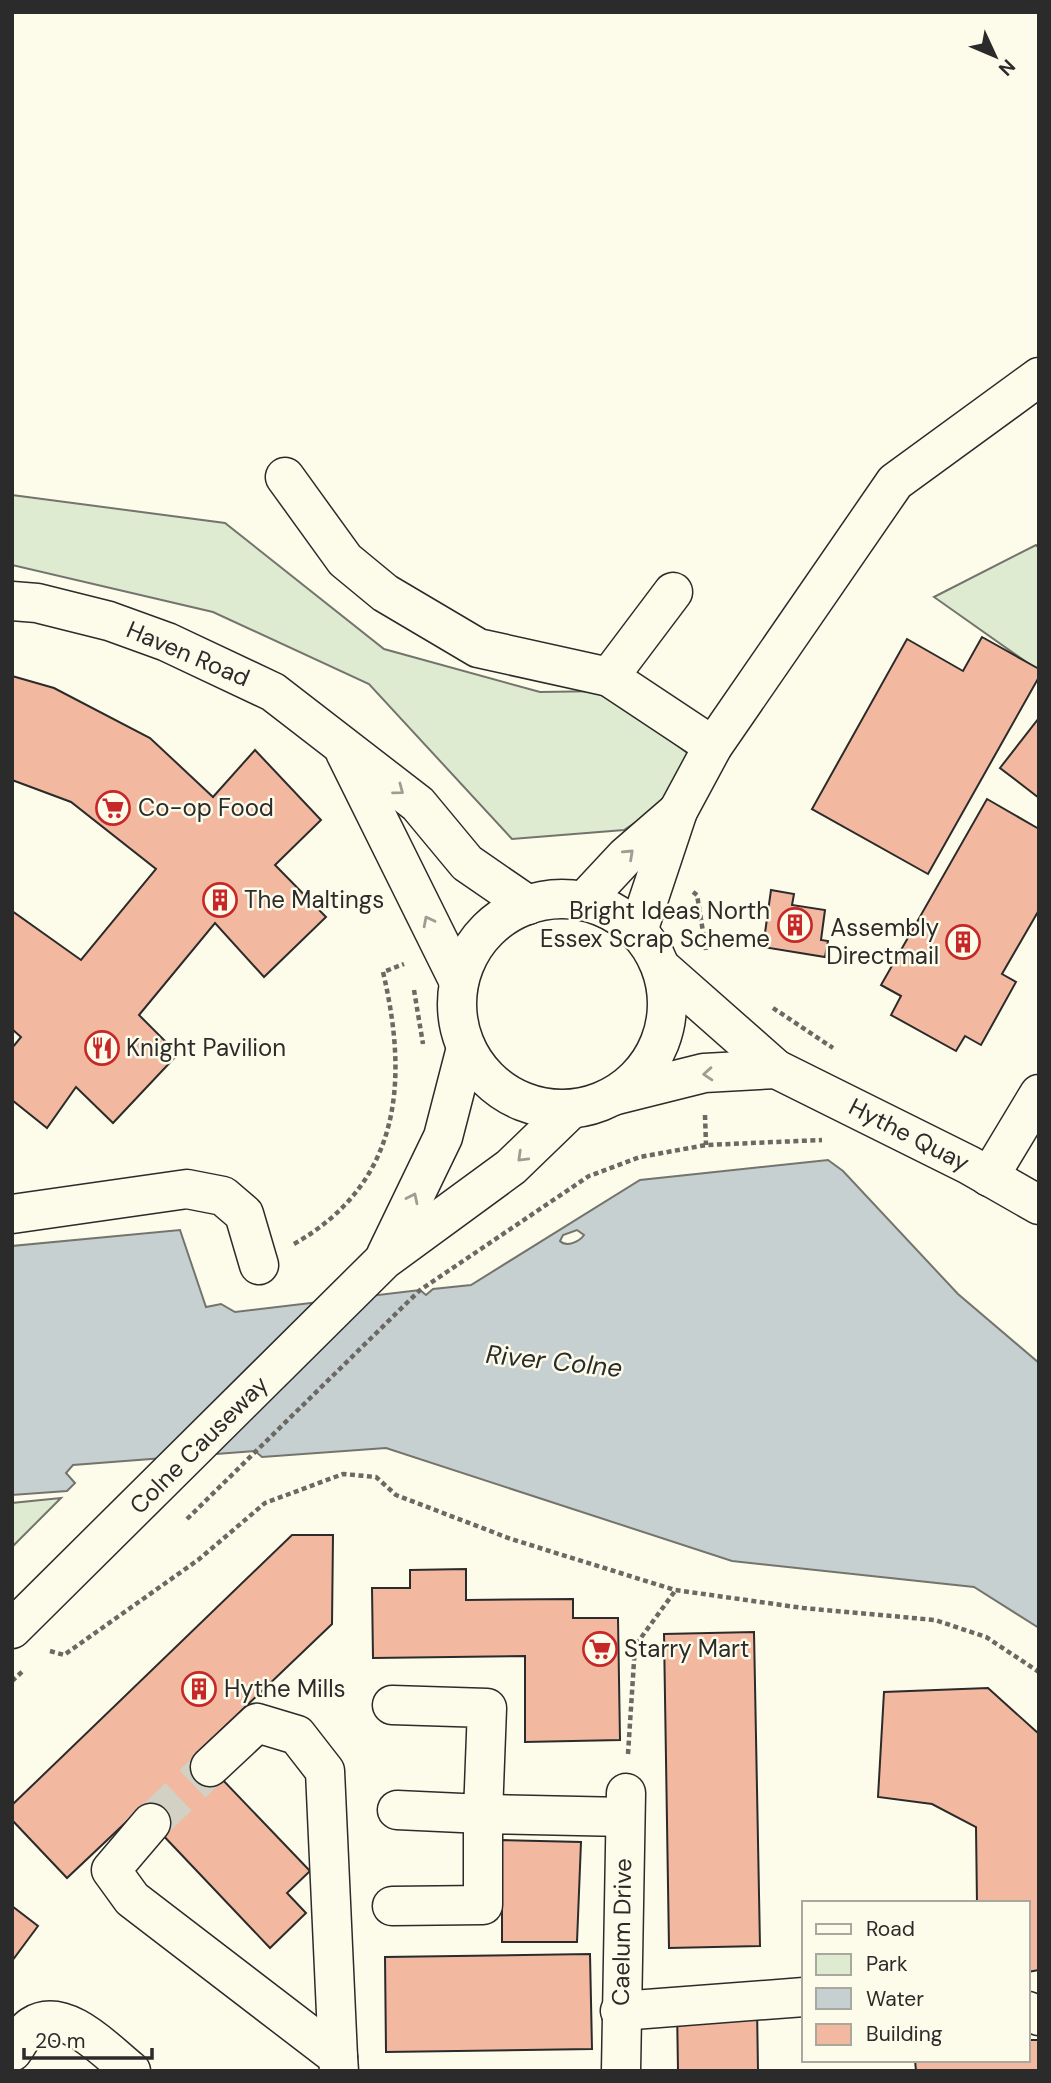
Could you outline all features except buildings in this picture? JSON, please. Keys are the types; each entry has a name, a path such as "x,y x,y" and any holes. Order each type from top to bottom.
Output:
{"main road":[{"path":"638,931 678,811 713,746 895,482 1039,377"},
{"path":"285,477 345,560 384,593 478,648 609,677 713,746"},
{"path":"609,677 673,592"},
{"name":"Haven Road","path":"12,601 37,603 109,621 167,642 273,692 418,804 467,863 528,905"},
{"name":"Haven Road","path":"344,749 459,982"},
{"path":"583,901 626,856 678,811"},
{"path":"562,899 583,901 618,915 638,931 665,971 667,1016 656,1053 633,1082 616,1095 571,1110 535,1107 516,1100 487,1079 466,1048 457,1021 459,982 472,949 488,930 528,905 562,899"},
{"name":"Hythe Quay","path":"665,971 776,1069 1039,1205"},
{"name":"Colne Causeway","path":"384,1260 443,1136 466,1048"},
{"name":"Hythe Quay","path":"616,1095 704,1073 776,1069"},
{"path":"989,1177 1039,1094"},
{"name":"Colne Causeway","path":"12,1629 384,1260 511,1167 571,1110"},
{"path":"12,1214 187,1189 223,1196 244,1214 259,1265"},
{"path":"392,1705 486,1708 483,1905 392,1906"},
{"path":"210,1767 257,1723 297,1735 325,1771 339,2064"},
{"path":"397,1810 483,1814 626,1805"},
{"name":"Caelum Drive","path":"621,2071 620,2011 626,1805"},
{"path":"151,1823 111,1870 132,1899 339,2064"},
{"path":"620,2011 802,1997"},
{"path":"12,2052 31,2026 50,2019 69,2024 131,2071"}],"path":[{"path":"697,895 706,953"},
{"path":"259,1265 319,1230 361,1187 383,1147 395,1107 395,1056 391,1007 383,972 408,962 412,974"},
{"path":"413,984 424,1056"},
{"path":"770,1006 839,1052"},
{"path":"182,1523 420,1290 589,1176 640,1157 706,1145 835,1140 857,1109"},
{"path":"46,1649 64,1655 198,1560 265,1503 343,1474 376,1477 396,1495 498,1534 676,1590 803,1608 934,1620 986,1637 1039,1672"},
{"path":"626,1805 635,1646 676,1590"}],"green space":[{"path":"12,495 225,523 384,649 540,692 605,691 690,755 668,801 624,830 512,839 369,684 213,612 12,565"},
{"path":"1036,545 1039,548 1039,671 934,597"},
{"path":"61,1498 12,1547 12,1503"}],"water":[{"name":"River Colne","path":"828,1160 843,1171 958,1294 1039,1363 1039,1628 974,1587 732,1561 386,1448 262,1457 255,1451 73,1465 66,1473 75,1483 67,1491 12,1495 12,1246 180,1230 206,1307 221,1304 235,1312 420,1290 426,1295 433,1289 471,1285 640,1180","holes":["577,1230 584,1235 570,1244 560,1241 563,1235"]}],"tunnel":[{"path":"151,1823 210,1767"}],"place":[{"name":"Co-op Food","path":"113,808"},
{"name":"The Maltings","path":"220,900"},
{"name":"Bright Ideas North Essex Scrap Scheme","path":"795,925"},
{"name":"Assembly Directmail","path":"963,942"},
{"name":"Knight Pavilion","path":"102,1048"},
{"name":"Starry Mart","path":"600,1649"},
{"name":"Hythe Mills","path":"199,1689"}]}
